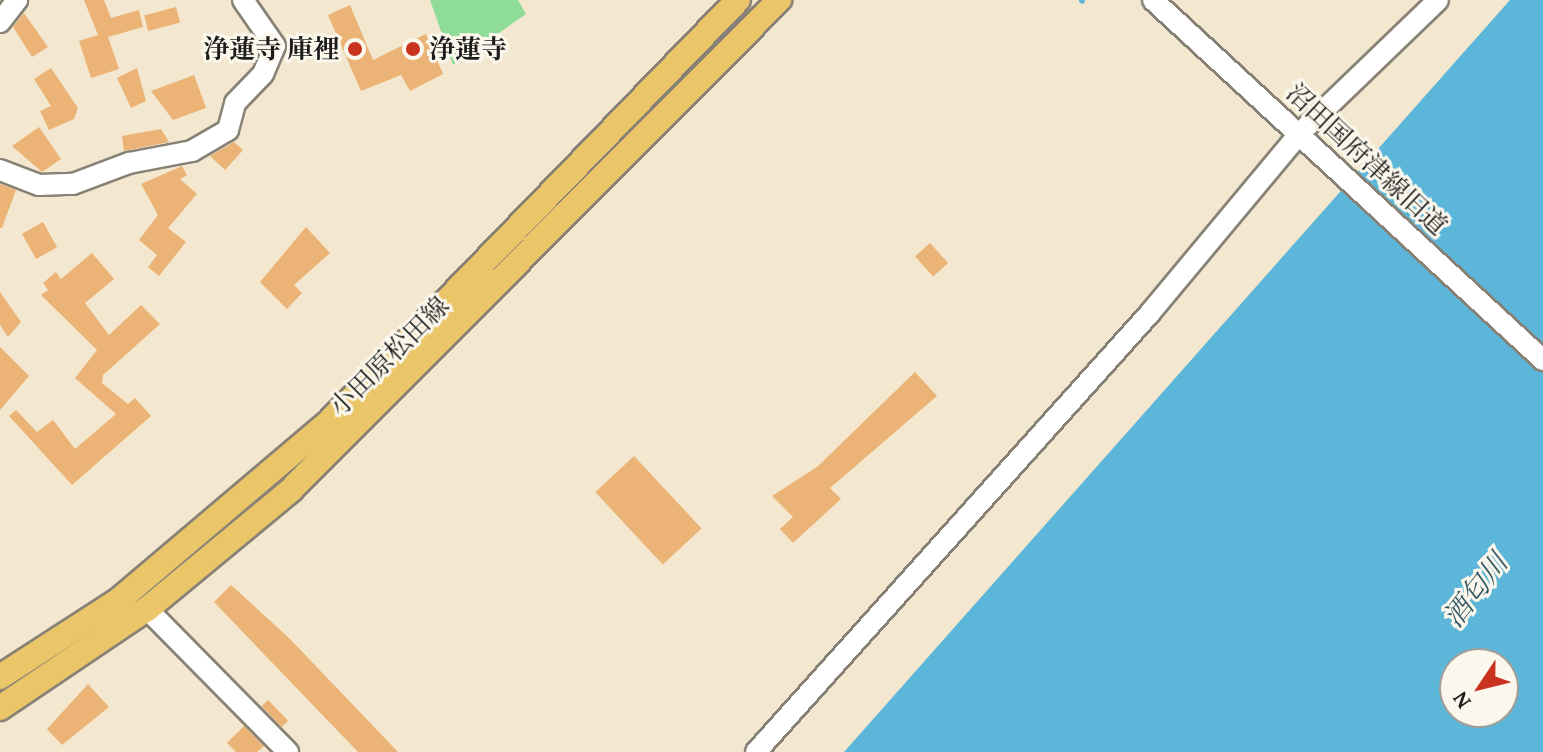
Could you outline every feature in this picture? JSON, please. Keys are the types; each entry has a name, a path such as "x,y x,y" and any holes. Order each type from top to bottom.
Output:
{"main road":[{"name":"小田原松田線","path":"0,677 119,600 330,421 738,0"},
{"name":"小田原松田線","path":"0,708 147,609 386,401 779,0"}],"street":[{"path":"0,22 17,0"},
{"path":"0,170 39,185 73,184 129,163 192,151 228,130 235,103 263,74 275,46 243,0"},
{"name":"沼田国府津線旧道","path":"1153,0 1301,132 1543,360"},
{"path":"756,752 1150,313 1301,132 1438,0"},
{"path":"147,609 288,752"}],"green space":[{"path":"430,0 518,0 526,14 453,65"}],"water":[{"name":"酒匂川","path":"1510,0 1543,0 1543,752 844,752"}],"building":[{"path":"84,0 104,0 111,18 139,10 143,27 108,37 119,69 91,78 79,41 98,35"},
{"path":"350,5 373,60 426,34 443,74 410,91 401,75 361,91 328,15"},
{"path":"176,7 180,22 148,31 144,16"},
{"path":"24,13 48,47 32,57 13,27"},
{"path":"51,68 78,108 74,119 49,130 40,111 51,106 34,79"},
{"path":"137,68 146,101 131,108 117,78"},
{"path":"194,75 206,108 173,120 151,91"},
{"path":"39,127 61,159 42,172 12,146"},
{"path":"161,129 169,142 124,151 122,136"},
{"path":"234,142 243,150 225,170 210,156"},
{"path":"182,166 187,175 180,179 197,194 168,228 186,242 159,276 148,267 157,255 139,240 158,215 141,184"},
{"path":"0,184 16,190 2,228 0,228"},
{"path":"43,222 57,247 36,259 22,234"},
{"path":"306,227 330,253 294,285 302,293 287,309 260,282"},
{"path":"930,243 948,263 933,276 915,256"},
{"path":"92,253 114,279 85,303 109,335 141,305 160,324 103,375 102,383 128,404 135,398 151,416 72,485 9,416 16,410 37,432 53,420 75,449 116,414 75,378 97,350 41,295 48,290 43,283 56,272 61,279"},
{"path":"0,292 21,322 8,337 0,325"},
{"path":"0,347 29,376 0,410"},
{"path":"915,372 937,396 830,488 841,499 793,543 780,529 793,517 772,496 817,467"},
{"path":"634,456 702,528 663,565 595,492"},
{"path":"231,585 289,638 398,752 358,752 214,602"},
{"path":"88,684 109,707 62,745 47,729"},
{"path":"268,700 288,721 282,727 262,706"},
{"path":"244,726 264,746 257,752 236,752 227,743"}],"place":[{"name":"浄蓮寺 庫裡","path":"355,49"},
{"name":"浄蓮寺","path":"413,49"}]}
